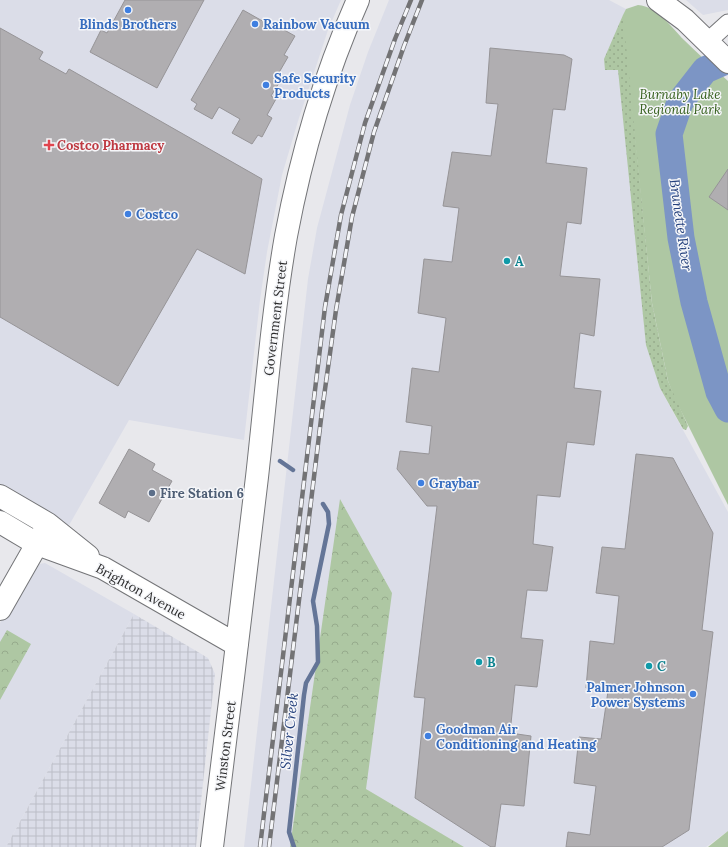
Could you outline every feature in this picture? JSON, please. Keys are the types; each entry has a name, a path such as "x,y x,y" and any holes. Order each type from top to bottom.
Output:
{"street":[{"path":"658,0 712,47 728,23"},
{"name":"Government Street","path":"237,645 277,292 286,236 297,181 311,132 354,2"},
{"path":"0,496 48,524 103,568"},
{"path":"0,506 30,522 48,524"},
{"name":"Brighton Avenue","path":"0,522 37,544 103,568 237,645"},
{"path":"0,610 48,524"},
{"name":"Winston Street","path":"212,847 237,645"}],"shaded area":[{"path":"0,0 341,0 328,30 282,175 267,252 260,300 244,440 129,420 68,527 0,488"},
{"path":"389,0 609,0 626,9 619,25 660,388 728,512 728,831 706,847 244,847 308,279 317,228 350,105 368,52"},
{"path":"686,0 728,0 728,10 703,15"},
{"path":"45,563 134,614 6,847 0,847 0,623 33,565"},
{"path":"134,614 208,658 215,674 196,847 6,847"}],"green space":[{"name":"Burnaby Lake Regional Park","path":"638,5 652,9 664,18 689,45 728,81 728,505 676,401 668,381 652,303 623,24 623,15 626,9"},
{"path":"623,15 652,303 668,381 688,426 686,430 683,429 660,388 646,345 618,70 605,70 604,59"},
{"path":"340,499 392,593 366,789 464,847 290,847"},
{"path":"7,630 31,644 0,700 0,642"},
{"path":"728,831 728,847 708,847"}],"building":[{"path":"125,0 204,0 157,88 90,52 101,30 107,33"},
{"path":"243,10 266,23 268,21 295,36 284,55 288,57 277,76 282,78 271,96 276,99 267,115 272,118 262,137 258,135 252,144 232,133 240,119 219,107 212,119 194,109 197,104 191,100"},
{"name":"Costco","path":"0,28 43,52 39,59 66,74 69,69 262,179 245,274 197,249 118,386 0,317"},
{"path":"490,48 564,55 572,59 565,110 553,109 546,163 587,168 581,224 567,222 560,276 600,279 594,336 580,333 574,388 601,391 594,445 567,442 560,497 537,495 533,544 553,547 547,591 527,590 521,638 543,640 537,687 515,685 510,733 531,736 524,806 501,804 495,847 491,847 415,798 425,698 414,697 437,506 427,506 397,469 400,451 429,454 432,426 406,422 412,368 439,372 446,318 418,313 424,259 452,262 459,208 443,206 452,152 491,156 498,104 486,103"},
{"path":"728,169 728,210 709,197"},
{"path":"129,449 155,464 152,470 172,481 149,522 128,511 125,518 99,503"},
{"name":"C","path":"636,454 673,458 713,533 702,630 713,632 689,830 662,847 566,847 568,832 590,835 596,786 574,783 579,737 601,739 608,691 586,688 590,641 614,644 619,596 596,593 602,547 625,549"}],"waterway":[{"name":"Brunette River","path":"728,60 705,70 680,102 669,134 681,238 694,302 719,392 728,409"},
{"name":"Silver Creek","path":"280,461 293,470"},
{"name":"Silver Creek","path":"294,847 289,832 304,695 306,683 318,662 317,626 313,601 329,524 328,512 323,504"}],"railway":[{"path":"260,847 325,307 341,215 365,123 395,39 411,0"},
{"path":"269,847 322,411 336,310 352,217 374,132 422,0"}],"place":[{"name":"Blinds Brothers","path":"128,10"},
{"name":"Rainbow Vacuum","path":"255,24"},
{"name":"Safe Security Products","path":"266,85"},
{"name":"Costco Pharmacy","path":"49,145"},
{"name":"Costco","path":"128,214"},
{"name":"A","path":"507,261"},
{"name":"Graybar","path":"421,483"},
{"name":"Fire Station 6","path":"152,493"},
{"name":"B","path":"479,662"},
{"name":"C","path":"649,666"},
{"name":"Palmer Johnson Power Systems","path":"693,694"},
{"name":"Goodman Air Conditioning and Heating","path":"428,736"}]}
